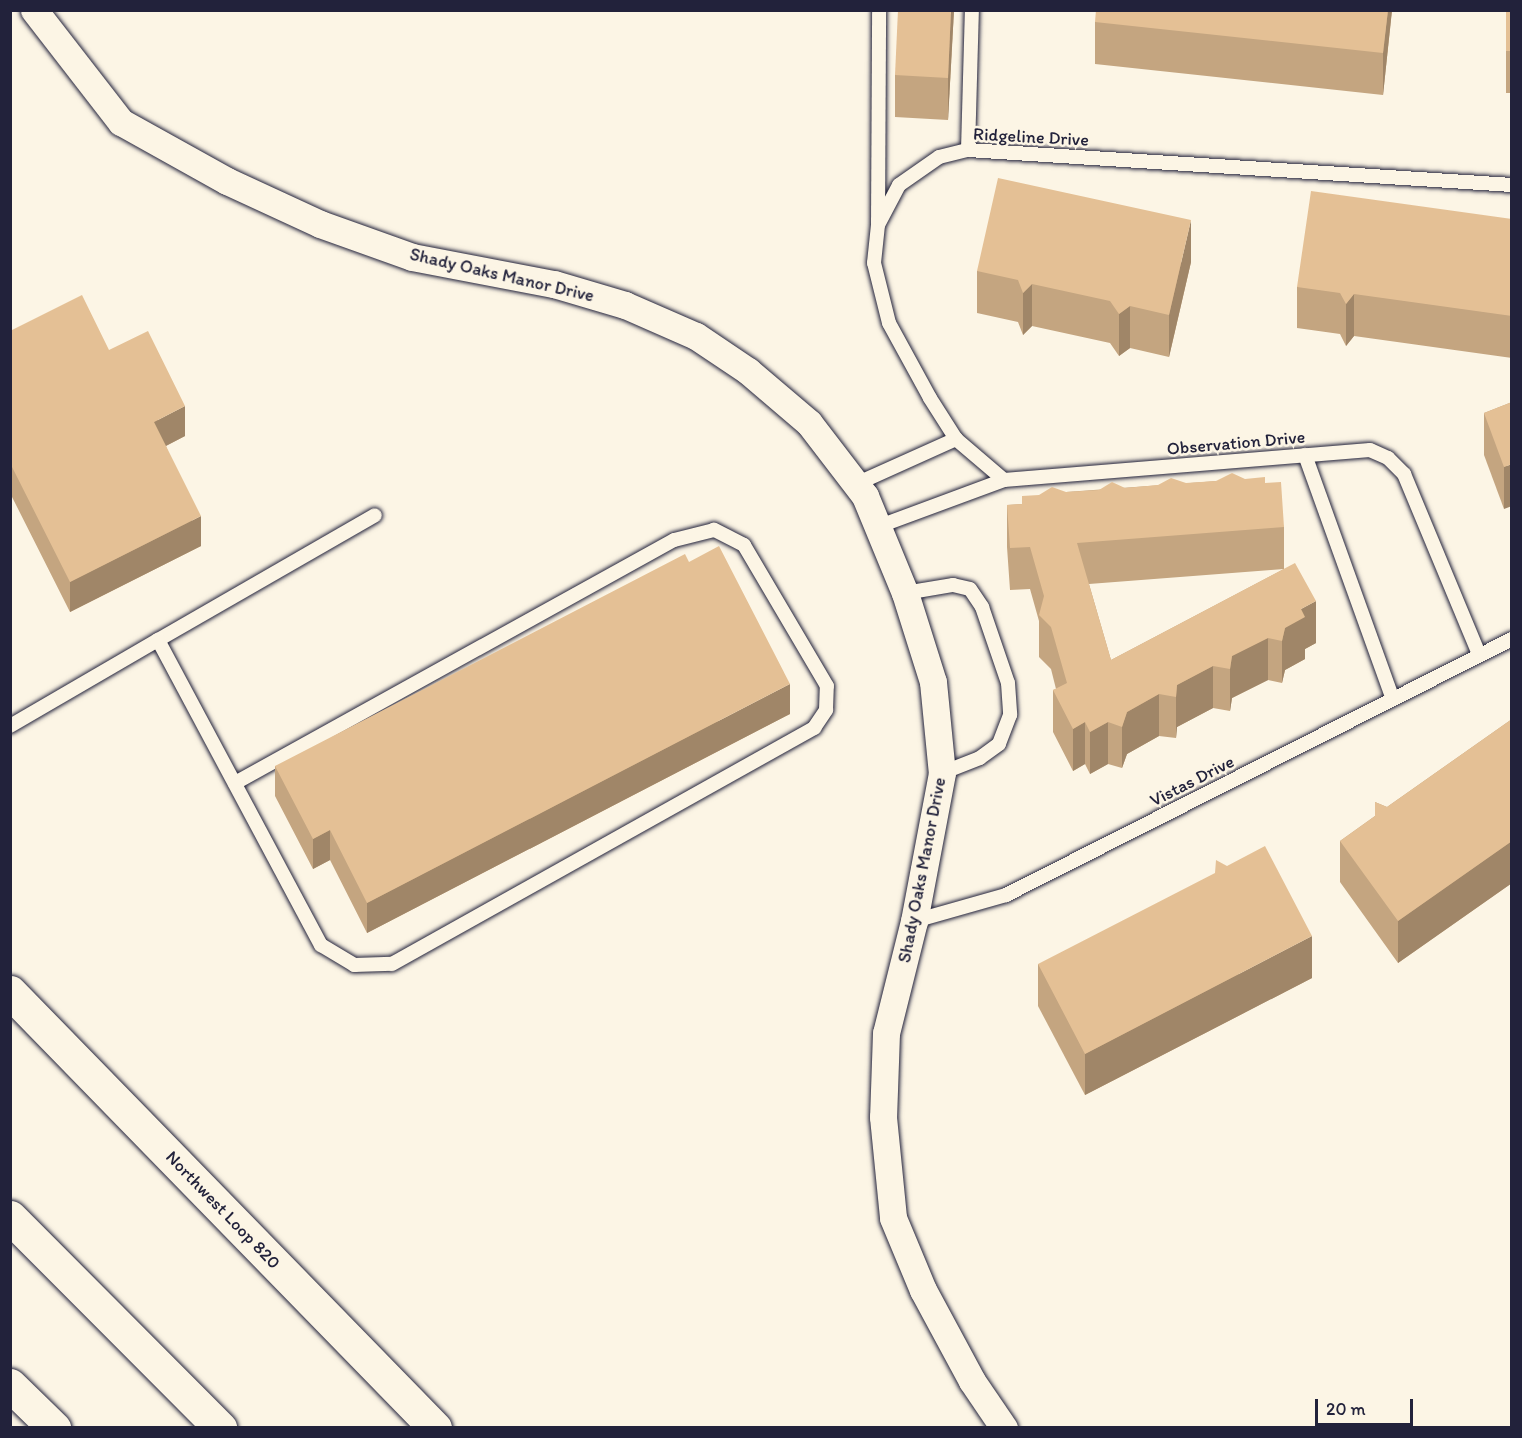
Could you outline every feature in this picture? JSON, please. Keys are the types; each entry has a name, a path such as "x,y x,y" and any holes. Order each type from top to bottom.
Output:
{"main road":[{"name":"Northwest Loop 820","path":"10,992 435,1428"},
{"path":"10,1217 220,1428"},
{"path":"10,1385 54,1428"}],"street":[{"name":"Shady Oaks Manor Drive","path":"34,10 121,122 227,181 320,224 412,257 554,284 626,305 696,336 748,371 809,423 856,484 905,593 933,682 942,773 914,921 886,1033 883,1117 893,1218 923,1290 972,1381 1004,1428"}],"lane":[{"path":"878,225 879,10"},
{"path":"968,150 972,10"},
{"name":"Ridgeline Drive","path":"1004,480 956,439 889,322 874,263 878,225 899,185 939,157 968,150 1512,185"},
{"path":"856,484 956,439"},
{"name":"Observation Drive","path":"877,527 1004,480 1370,450 1388,458 1404,474 1479,654"},
{"path":"1305,455 1393,699"},
{"path":"10,726 375,515"},
{"path":"158,640 321,945 354,965 392,964 814,728 826,710 827,686 744,545 714,530 674,540 235,783"},
{"path":"905,593 953,585 970,589 982,607 1008,683 1010,715 999,744 980,758 942,773"},
{"path":"1479,654 1512,639"},
{"name":"Vistas Drive","path":"914,921 1006,895 1479,654"}],"building":[{"path":"898,10 951,10 948,78 895,75"},
{"path":"1096,10 1388,10 1383,53 1095,22"},
{"path":"1506,10 1512,10 1512,51 1506,51"},
{"path":"998,178 1191,220 1169,315 1130,306 1119,314 1110,301 1032,284 1023,293 1018,280 977,271"},
{"path":"1311,191 1512,219 1512,316 1354,294 1346,304 1340,293 1297,287"},
{"path":"82,295 109,350 148,331 185,406 154,422 201,516 70,582 10,463 10,331"},
{"path":"1512,402 1512,464 1504,467 1484,413"},
{"path":"1232,473 1245,479 1265,477 1265,483 1281,482 1284,527 1077,543 1111,660 1295,563 1316,601 1301,609 1305,617 1285,628 1282,641 1268,638 1232,656 1230,669 1213,666 1177,685 1176,697 1159,694 1127,712 1122,727 1108,722 1090,732 1085,722 1073,729 1053,690 1067,683 1051,627 1039,615 1044,596 1030,547 1010,548 1007,505 1022,504 1022,496 1039,495 1052,487 1066,492 1099,490 1112,482 1125,488 1158,485 1171,478 1186,483 1216,481"},
{"path":"719,546 790,684 367,903 330,830 313,839 275,766 685,554 689,562"},
{"path":"1512,719 1512,841 1398,921 1340,841 1375,816 1375,802 1387,807"},
{"path":"1265,846 1312,936 1085,1054 1038,964 1215,873 1216,860 1227,866"}]}
